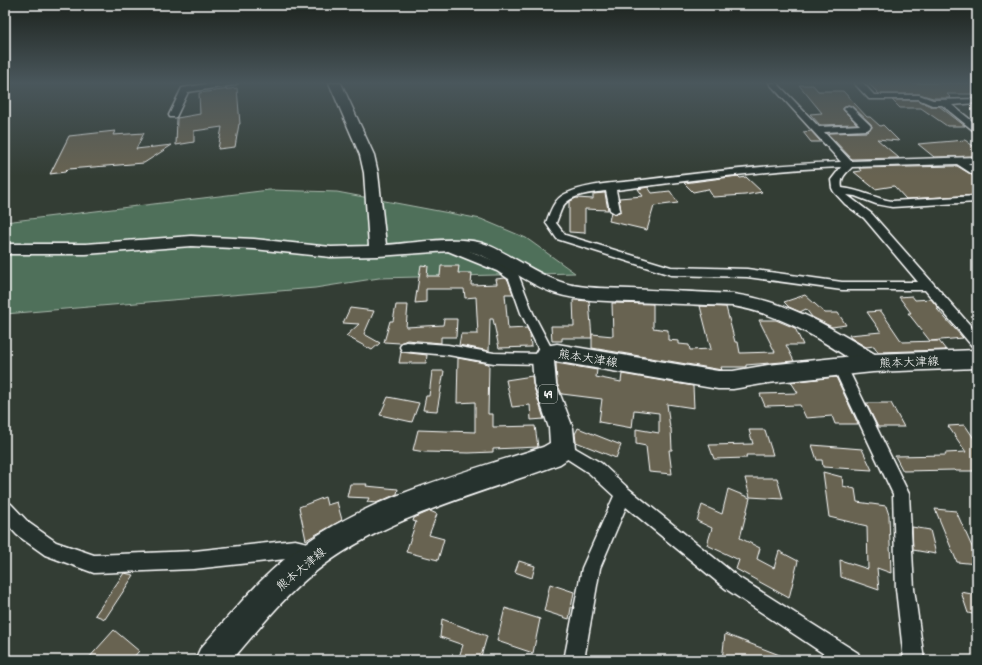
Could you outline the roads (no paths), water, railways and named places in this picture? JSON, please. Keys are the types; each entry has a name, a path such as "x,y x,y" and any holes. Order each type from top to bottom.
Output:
{"main road":[{"name":"熊本大津線","path":"211,660 286,579 317,552 379,518 453,490 551,456 563,448 561,428 545,384 545,356 556,352 718,380 733,380 768,374 873,363 977,359"}],"street":[{"path":"349,114 367,155 371,173 378,251"},
{"path":"802,114 849,165"},
{"path":"817,130 867,127 853,114"},
{"path":"959,114 977,129"},
{"path":"958,160 977,174"},
{"path":"928,286 842,286 747,273 671,271 561,237 550,223 558,205 568,196 610,187 728,172 798,166 977,160"},
{"path":"849,165 837,179 836,183 839,191 853,206 868,216 977,342"},
{"path":"610,187 615,210"},
{"path":"839,191 857,193 880,202 892,204 977,199"},
{"path":"5,249 86,249 191,241 254,244 331,252 378,251 463,245 481,248 530,275 559,288 573,291 596,294 750,302 779,310 803,320 873,363"},
{"path":"408,347 448,350 494,358 545,356 527,313 514,276 501,268 447,246"},
{"path":"840,367 901,494 905,589 914,660"},
{"path":"563,448 595,468 623,494 732,583 851,660"},
{"path":"574,660 591,568 623,494"},
{"path":"5,510 23,529 51,549 94,564 194,560 295,549 317,552"}]}
